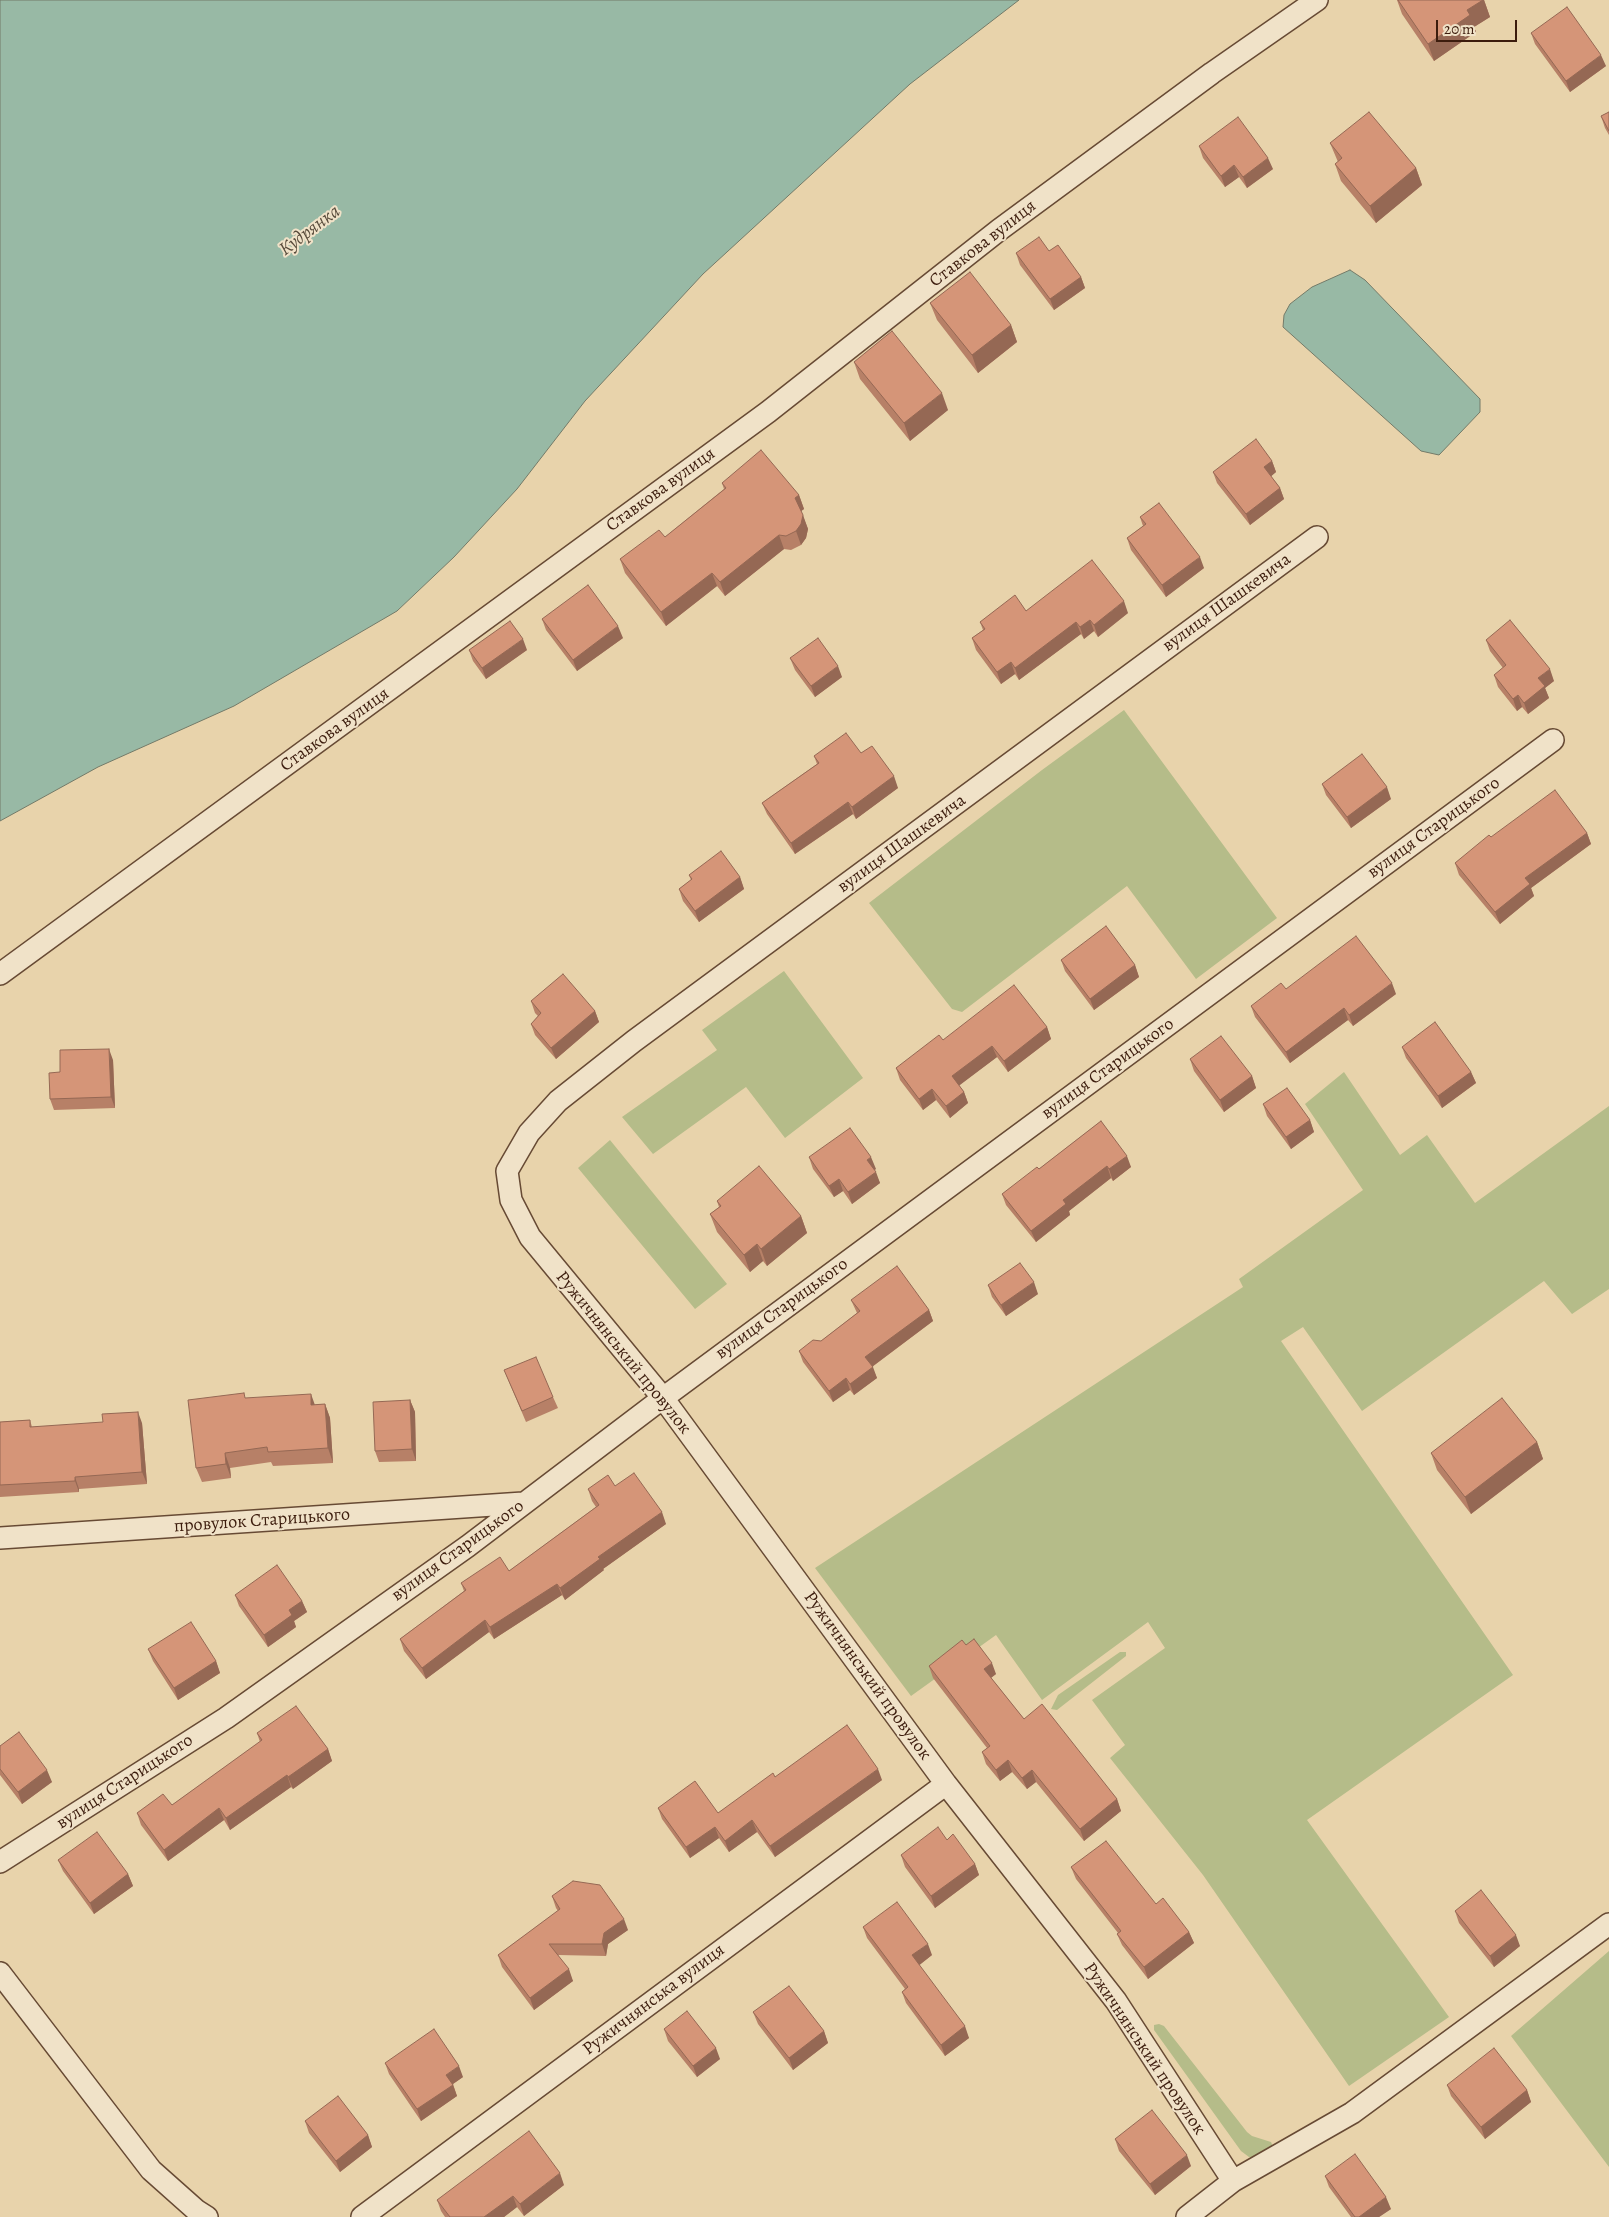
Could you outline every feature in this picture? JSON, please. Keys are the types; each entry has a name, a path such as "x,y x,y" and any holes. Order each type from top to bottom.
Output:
{"street":[{"name":"Ставкова вулиця","path":"0,974 760,418 999,230 1212,73 1317,0"},
{"name":"вулиця Шашкевича","path":"507,1171 529,1133 558,1102 634,1041 1317,537"},
{"name":"вулиця Старицького","path":"0,1862 226,1718 468,1546 662,1398 1553,740"},
{"name":"Ружичнянський провулок","path":"507,1171 511,1200 530,1237 662,1398 946,1784 1116,2001 1233,2182"},
{"name":"провулок Старицького","path":"0,1538 523,1504"},
{"path":"448,1508 463,1521 468,1532 468,1546"},
{"name":"Ружичнянська вулиця","path":"362,2217 946,1784"},
{"path":"1186,2217 1233,2182 1352,2113 1609,1924"},
{"path":"0,1973 151,2170 196,2210 207,2217"}],"shaded area":[{"path":"1124,710 1277,918 1196,979 1127,886 962,1012 952,1009 869,903 1042,770"},
{"path":"784,971 863,1078 785,1138 746,1087 653,1154 622,1117 717,1050 702,1030"},
{"path":"1344,1072 1400,1155 1427,1135 1475,1203 1609,1106 1609,1289 1572,1314 1544,1281 1362,1411 1303,1327 1281,1341 1513,1675 1307,1820 1449,2017 1349,2086 1203,1875 1110,1758 1125,1745 1092,1700 1165,1648 1148,1622 1042,1700 996,1635 911,1696 815,1568 1243,1287 1239,1279 1363,1190 1305,1104"},
{"path":"610,1140 727,1284 695,1309 578,1168"},
{"path":"1120,1652 1126,1652 1126,1656 1057,1710 1051,1709 1058,1695"},
{"path":"1609,1951 1609,2167 1511,2036"},
{"path":"1154,2025 1164,2026 1247,2132 1252,2136 1271,2142 1274,2149 1260,2159 1249,2157 1241,2151 1154,2030"}],"water":[{"name":"Кудрянка","path":"0,0 1019,0 910,84 703,274 585,401 517,489 454,557 397,611 234,706 98,767 0,821"},
{"path":"1350,270 1365,280 1480,399 1480,412 1439,455 1421,451 1283,327 1284,315 1290,304 1312,287"}],"building":[{"path":"1398,0 1483,0 1467,10 1470,15 1428,44"},
{"path":"1567,7 1601,55 1566,81 1531,33"},
{"path":"1369,112 1416,168 1370,206 1335,164 1342,158 1330,143"},
{"path":"1609,112 1609,131 1601,116"},
{"path":"1238,117 1268,158 1243,177 1234,165 1221,176 1199,146"},
{"path":"1039,237 1049,251 1058,245 1081,277 1050,299 1016,253"},
{"path":"970,272 1011,325 972,355 930,303"},
{"path":"892,331 942,393 904,423 854,362"},
{"path":"1256,439 1272,461 1264,467 1280,488 1246,514 1213,472"},
{"path":"761,450 799,495 795,498 803,515 801,524 796,531 786,536 779,535 720,582 712,573 661,612 620,559 659,530 665,537 726,488 722,483"},
{"path":"1159,503 1200,557 1162,585 1127,538 1146,524 1140,517"},
{"path":"1092,560 1124,601 1094,625 1090,620 1080,627 1076,622 1015,668 1011,662 997,672 972,638 985,629 980,622 1015,595 1026,611"},
{"path":"588,585 618,626 573,660 542,619"},
{"path":"1510,620 1550,669 1538,678 1545,686 1524,703 1518,695 1513,699 1494,675 1506,665 1486,640"},
{"path":"510,621 523,639 482,668 469,650"},
{"path":"818,638 838,666 811,686 790,658"},
{"path":"846,733 861,753 872,746 894,776 852,807 848,802 791,843 762,803 819,763 814,756"},
{"path":"1362,754 1387,787 1347,817 1322,784"},
{"path":"1555,790 1587,833 1525,878 1530,884 1495,912 1455,863 1489,835 1491,837"},
{"path":"721,851 740,877 695,911 679,889 692,879 689,875"},
{"path":"1106,926 1135,965 1090,999 1061,960"},
{"path":"1356,936 1392,983 1349,1015 1344,1008 1286,1052 1251,1006 1281,983 1286,989"},
{"path":"563,974 595,1011 551,1048 531,1024 541,1013 531,1001"},
{"path":"1014,985 1047,1027 1004,1061 992,1046 952,1076 964,1092 946,1106 932,1089 919,1099 896,1068 939,1035 943,1040"},
{"path":"1435,1022 1471,1072 1438,1096 1402,1047"},
{"path":"1221,1036 1252,1076 1220,1100 1190,1059"},
{"path":"109,1049 111,1097 50,1099 49,1073 60,1072 60,1050"},
{"path":"1287,1088 1310,1120 1286,1137 1263,1104"},
{"path":"1101,1121 1127,1156 1109,1169 1107,1166 1063,1200 1066,1204 1031,1231 1002,1194 1037,1167 1039,1169"},
{"path":"850,1128 871,1157 867,1160 876,1172 848,1192 839,1179 829,1186 809,1157"},
{"path":"759,1166 801,1216 761,1249 757,1244 744,1255 710,1214 721,1206 717,1201"},
{"path":"1020,1263 1034,1282 1001,1305 988,1285"},
{"path":"897,1266 929,1310 865,1357 873,1367 850,1384 846,1378 829,1391 799,1351 813,1340 821,1341 860,1311 851,1300"},
{"path":"536,1357 553,1397 522,1411 504,1370"},
{"path":"244,1393 245,1398 311,1394 311,1405 325,1404 328,1448 268,1452 267,1447 225,1453 226,1464 196,1468 188,1400"},
{"path":"1502,1398 1537,1442 1465,1497 1431,1453"},
{"path":"410,1400 412,1449 375,1451 373,1402"},
{"path":"138,1412 142,1472 75,1477 75,1481 0,1485 0,1422 30,1420 30,1427 103,1422 102,1414"},
{"path":"634,1473 662,1512 598,1557 600,1559 560,1588 557,1584 490,1627 485,1620 422,1668 400,1639 466,1590 461,1583 500,1557 509,1571 599,1505 588,1489 608,1475 615,1486"},
{"path":"277,1565 302,1601 289,1610 292,1615 264,1635 235,1595"},
{"path":"191,1622 216,1661 174,1688 148,1649"},
{"path":"974,1639 992,1663 984,1669 1024,1719 1042,1704 1117,1799 1080,1829 1032,1770 1022,1778 1008,1760 996,1770 982,1752 990,1746 929,1666 962,1640 966,1645"},
{"path":"296,1706 328,1749 226,1818 219,1808 164,1850 137,1813 163,1794 172,1805 262,1740 257,1733"},
{"path":"847,1725 878,1769 770,1846 752,1820 725,1841 715,1827 686,1847 658,1808 695,1781 718,1813 773,1773 775,1777"},
{"path":"19,1732 47,1770 18,1792 0,1769 0,1746"},
{"path":"938,1827 947,1840 953,1834 975,1864 931,1896 901,1855"},
{"path":"97,1832 128,1874 90,1903 58,1860"},
{"path":"1106,1841 1156,1904 1163,1898 1189,1932 1144,1967 1117,1934 1121,1931 1071,1867"},
{"path":"573,1881 600,1885 624,1919 604,1933 602,1944 549,1944 569,1969 530,1998 498,1955 560,1909 552,1896"},
{"path":"1481,1890 1516,1935 1490,1956 1455,1911"},
{"path":"897,1902 928,1944 912,1955 965,2026 941,2045 902,1992 908,1987 863,1927"},
{"path":"789,1986 824,2031 789,2058 753,2012"},
{"path":"687,2011 716,2048 693,2066 664,2029"},
{"path":"434,2029 459,2066 446,2075 453,2085 417,2109 385,2063"},
{"path":"1494,2048 1527,2090 1481,2127 1447,2085"},
{"path":"338,2096 368,2135 336,2161 305,2121"},
{"path":"1152,2110 1187,2155 1150,2184 1115,2139"},
{"path":"529,2131 560,2173 520,2204 513,2196 484,2217 450,2217 437,2200"},
{"path":"1355,2154 1386,2197 1359,2217 1355,2217 1325,2176"}]}
